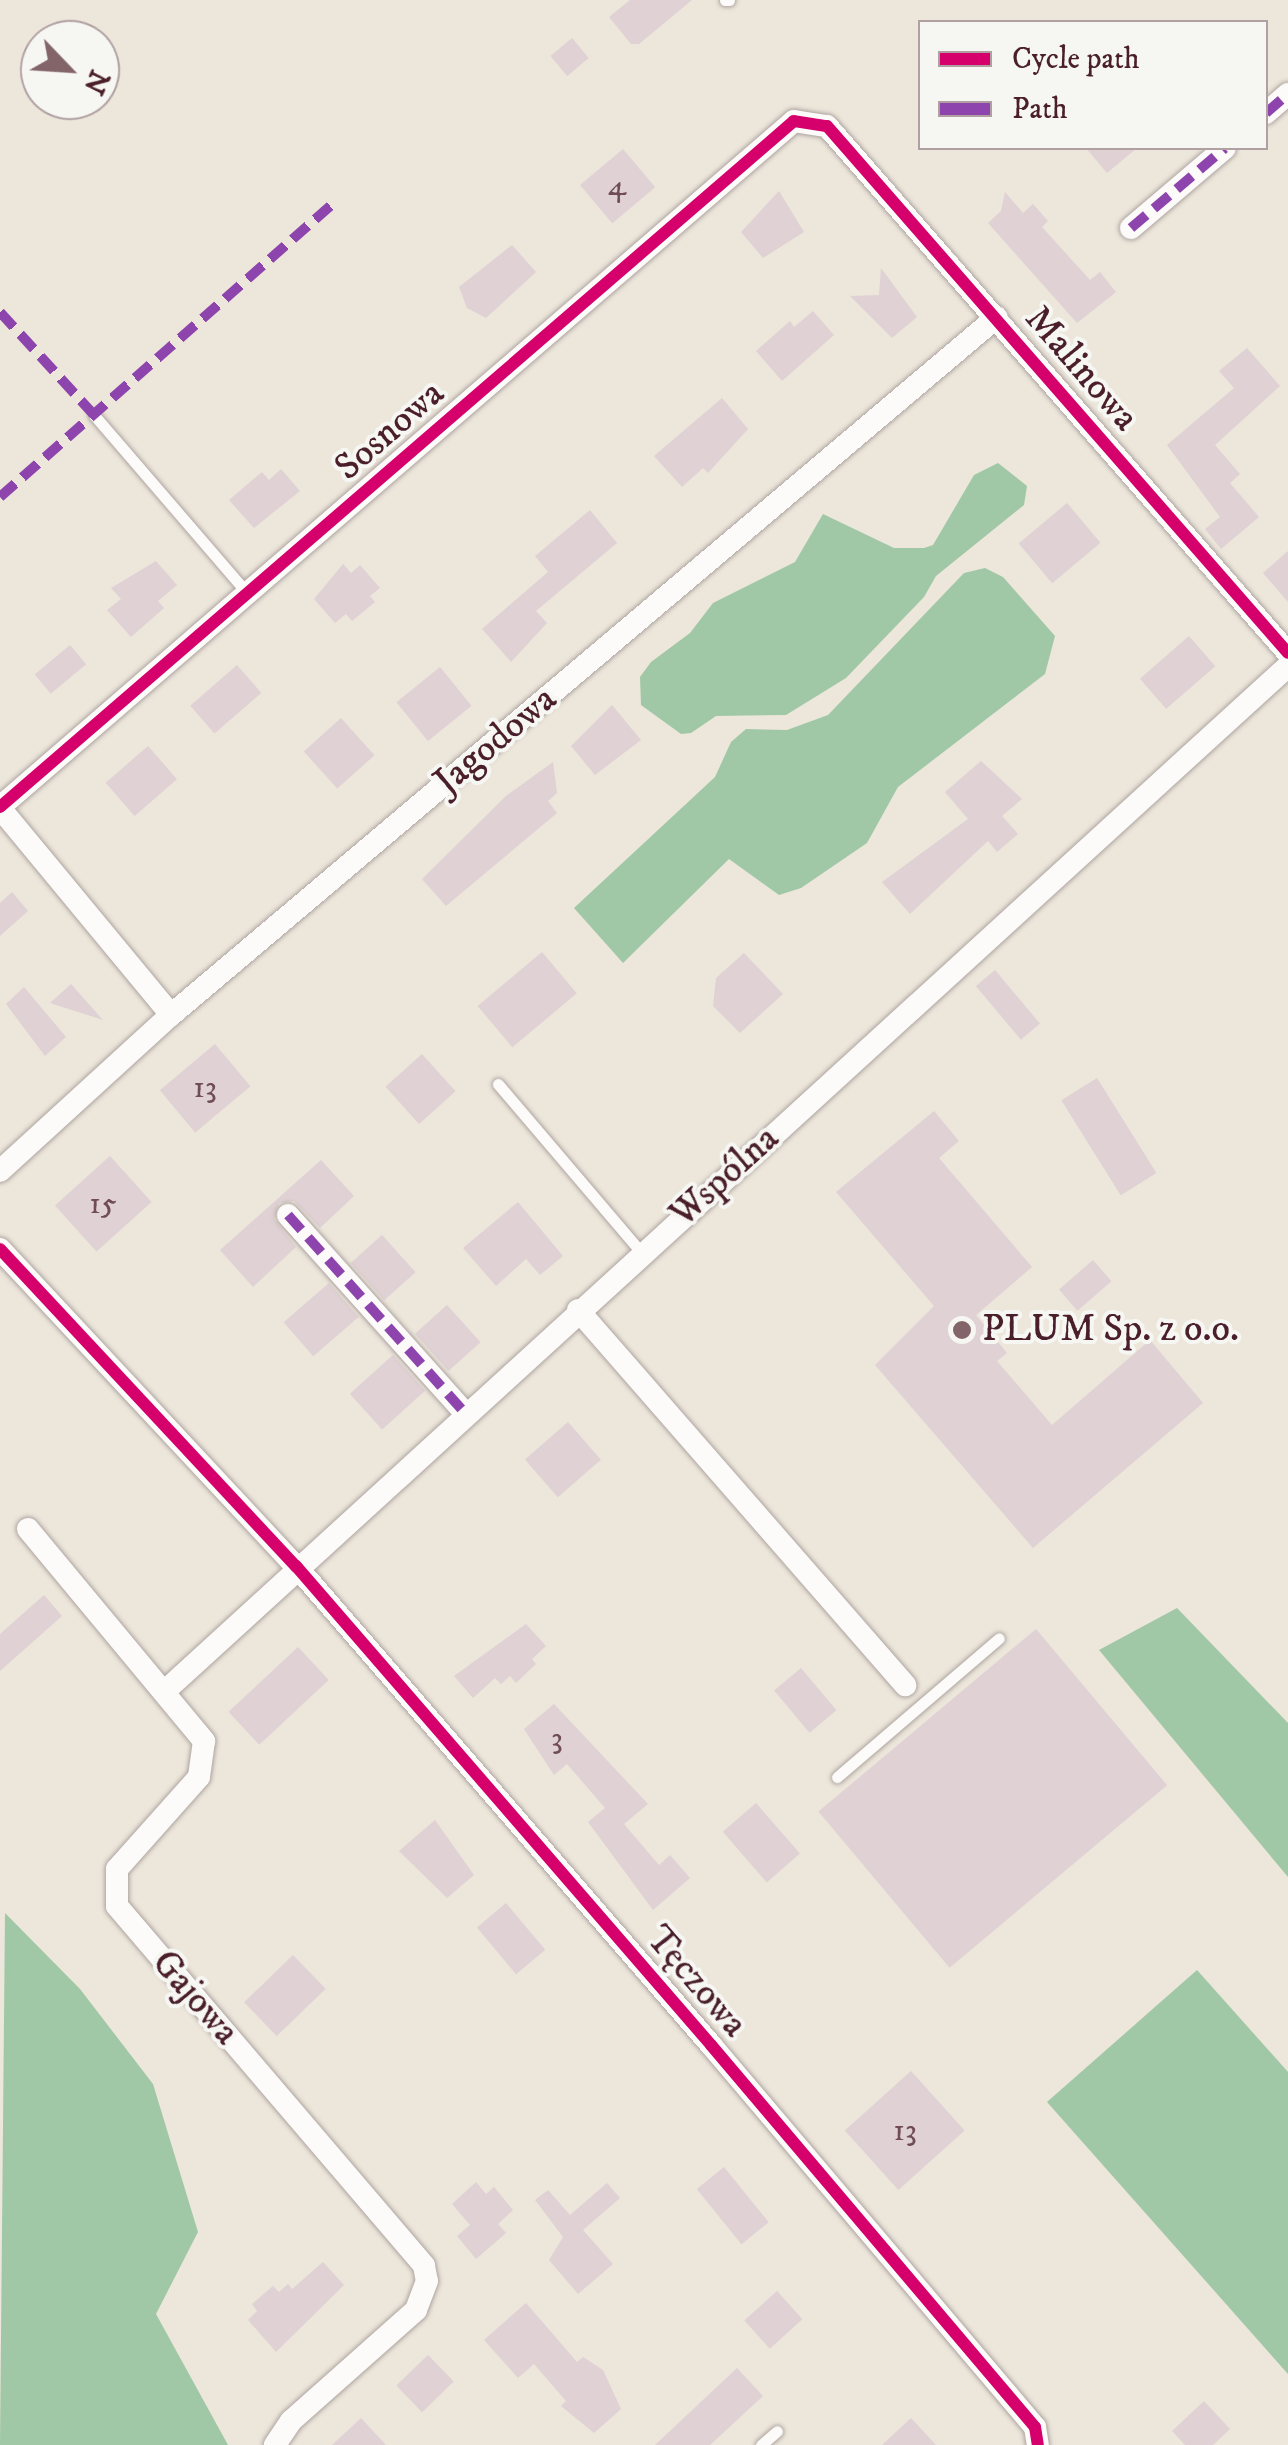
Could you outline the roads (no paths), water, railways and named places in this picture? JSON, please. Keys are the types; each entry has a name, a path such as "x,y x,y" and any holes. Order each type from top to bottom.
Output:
{"street":[{"path":"1268,112 1288,94"},
{"name":"Sosnowa","path":"0,807 794,121 826,126"},
{"name":"Malinowa","path":"826,126 1288,654"},
{"path":"1132,228 1224,150"},
{"name":"Jagodowa","path":"0,1171 171,1014 997,317"},
{"name":"Wspólna","path":"166,1691 296,1566 1288,666"},
{"path":"0,807 171,1014"},
{"path":"288,1215 465,1413"},
{"name":"Tęczowa","path":"0,1249 296,1566 1035,2427 1038,2445"},
{"path":"578,1310 905,1686"},
{"name":"Gajowa","path":"28,1528 198,1730 204,1766 118,1869 117,1906 424,2266 426,2281 416,2310 290,2420 276,2445"}],"lane":[{"path":"94,416 248,594"},
{"path":"498,1084 641,1252"},
{"path":"837,1777 999,1638"},
{"path":"905,1686 922,1705"},
{"path":"761,2445 777,2431"}],"place":[{"name":"PLUM Sp. z o.o.","path":"962,1330"}]}
